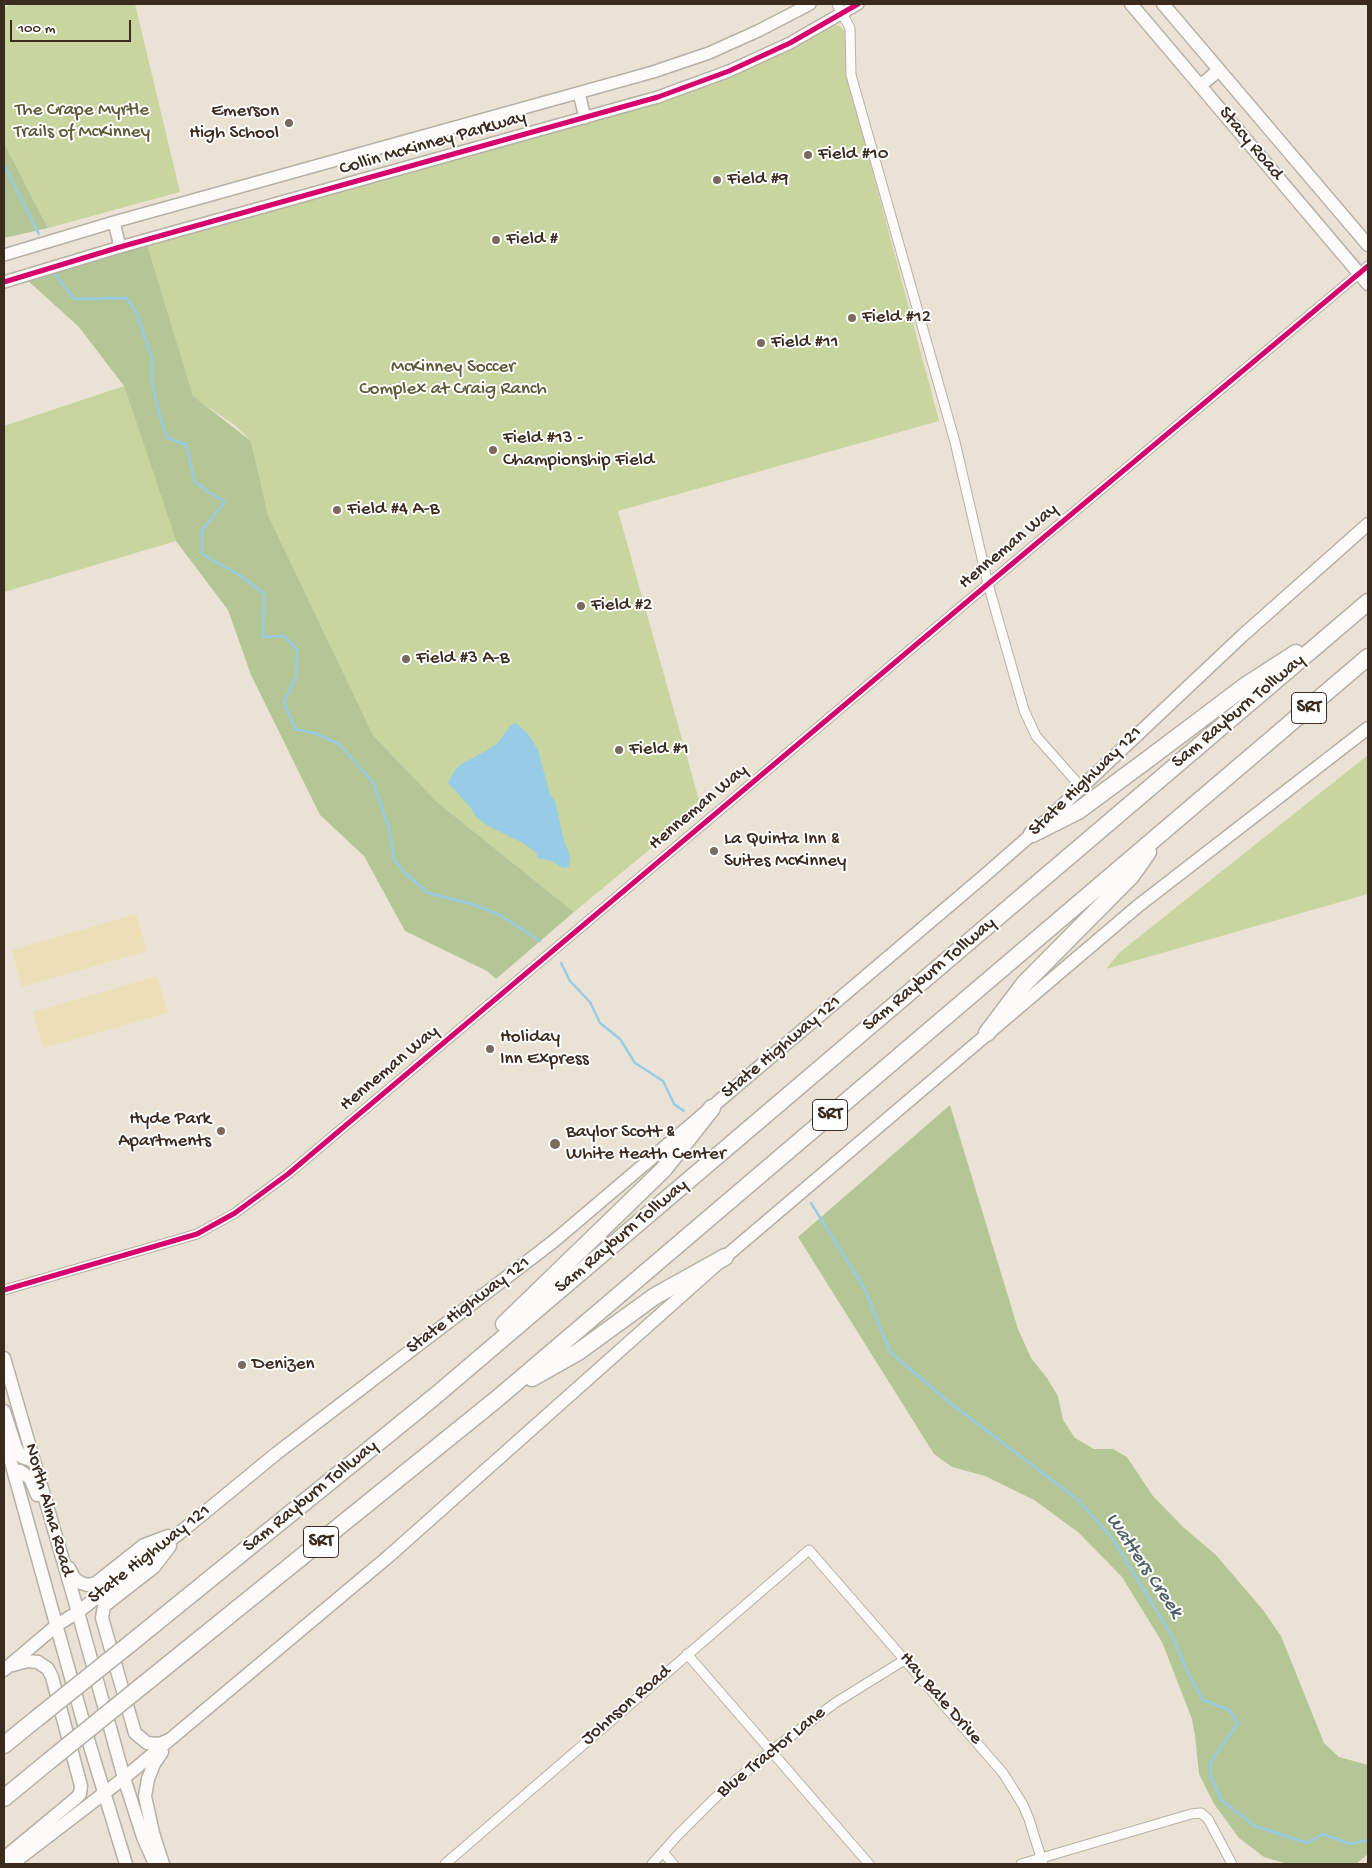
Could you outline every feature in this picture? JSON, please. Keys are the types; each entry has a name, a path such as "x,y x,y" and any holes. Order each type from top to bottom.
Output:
{"highway":[{"name":"Sam Rayburn Tollway","path":"4,1745 434,1397 1368,602"},
{"path":"1032,834 1078,811 1244,686 1346,621"},
{"name":"SRT","path":"4,1798 498,1398 1368,657"},
{"path":"987,1034 1024,984 1131,876 1161,833"},
{"path":"434,1397 492,1336 663,1170 712,1108"},
{"path":"498,1398 578,1352 655,1296 725,1257"}],"main road":[{"name":"Stacy Road","path":"1131,4 1364,270 1368,284"},
{"name":"Stacy Road","path":"1163,4 1368,245"},
{"path":"1200,85 1219,70"},
{"name":"State Highway 121","path":"6,1668 57,1625 78,1612 277,1453 554,1241 1032,834 1242,636 1368,524"},
{"path":"12,1864 175,1737 389,1556 725,1257 1138,906 1368,728"},
{"name":"North Alma Road","path":"4,1358 124,1778 143,1837 155,1864"},
{"path":"4,1411 16,1448 22,1457 34,1461"},
{"name":"North Alma Road","path":"4,1437 104,1793 126,1864"},
{"path":"13,1470 20,1471 30,1478 43,1510 49,1512"},
{"path":"175,1737 159,1744 152,1744 142,1741 135,1734 102,1618 104,1606 154,1567 182,1530"},
{"path":"61,1554 75,1579 88,1585 96,1583 144,1545 182,1530"},
{"path":"4,1858 75,1800 80,1794 82,1786 52,1677 48,1669 33,1661 27,1661 6,1668"},
{"path":"162,1864 153,1833 146,1796 148,1779 154,1764 175,1737"}],"street":[{"name":"Collin McKinney Parkway","path":"4,255 114,222 653,72 709,53 758,31 810,4"},
{"name":"Collin McKinney Parkway","path":"4,282 120,247 658,97 729,71 790,43 840,9 858,4"},
{"path":"840,9 850,28 851,75 954,442 988,584 1024,710 1036,736 1082,787"},
{"path":"579,93 585,118"},
{"path":"114,222 120,247"},
{"name":"Henneman Way","path":"4,1290 197,1234 235,1213 288,1174 1364,270"},
{"name":"Johnson Road","path":"445,1864 809,1550"},
{"name":"Hay Bale Drive","path":"809,1550 1004,1773 1023,1805 1043,1861"},
{"path":"687,1654 869,1864"},
{"name":"Blue Tractor Lane","path":"652,1864 716,1797 771,1750 835,1703 906,1660"},
{"path":"1021,1864 1043,1861 1191,1814 1201,1813 1208,1819 1232,1864"},
{"path":"663,1852 673,1864"}],"green space":[{"name":"The Crape Myrtle Trails of McKinney","path":"11,4 135,4 180,192 48,228 4,143 4,8"},
{"name":"McKinney Soccer Complex at Craig Ranch","path":"838,25 846,32 847,75 939,421 618,511 701,807 574,912 437,802 373,735 268,515 251,441 236,426 193,397 147,244 713,83 770,59 832,26"},
{"path":"4,143 48,228 4,238"},
{"path":"147,244 193,396 251,441 268,515 373,735 437,802 574,912 496,979 487,971 405,931 364,856 320,815 251,675 228,610 176,541 124,386 79,327 26,279"},
{"path":"124,386 176,541 4,592 4,426"},
{"path":"1368,755 1368,894 1106,969 1120,952"},
{"path":"950,1105 1018,1329 1031,1358 1058,1396 1063,1420 1075,1438 1094,1449 1113,1449 1127,1457 1153,1496 1183,1527 1216,1555 1263,1610 1281,1636 1324,1743 1339,1757 1368,1765 1368,1854 1356,1864 1287,1864 1264,1857 1239,1838 1214,1804 1199,1774 1192,1719 1162,1642 1122,1577 1078,1532 1034,1500 985,1476 952,1467 934,1454 798,1237"}],"sand":[{"path":"136,914 147,951 22,987 12,950"},
{"path":"157,976 168,1013 43,1048 33,1012"}],"water":[{"path":"516,723 528,734 538,750 550,794 555,801 564,841 570,856 569,867 563,868 552,861 537,858 537,853 521,842 488,826 476,817 470,807 448,783 460,765 496,745 511,725"}],"waterway":[{"name":"Watters Creek","path":"4,165 39,234"},
{"name":"Watters Creek","path":"54,273 74,299 126,298 136,312 152,358 152,380 156,402 168,438 186,445 195,482 225,502 202,530 202,554 241,576 264,594 263,637 284,636 297,650 296,677 284,702 295,729 317,734 339,744 373,782 389,828 394,859 404,872 428,893 472,904 500,915 540,941"},
{"name":"Watters Creek","path":"561,963 570,981 590,1002 600,1023 620,1039 635,1063 663,1081 674,1104 684,1111"},
{"name":"Watters Creek","path":"811,1203 864,1288 890,1352 950,1403 1078,1500 1112,1538 1172,1636 1190,1677 1203,1700 1229,1710 1238,1723 1210,1763 1211,1777 1221,1800 1255,1826 1307,1843 1323,1834 1350,1844 1368,1840"}],"cycle path":[{"path":"4,282 120,247 658,97 729,71 790,43 858,4"},
{"path":"4,1290 197,1234 235,1213 288,1174 1368,266"}],"place":[{"name":"Emerson High School","path":"289,123"},
{"name":"Field #10","path":"808,155"},
{"name":"Field #9","path":"717,180"},
{"name":"Field #","path":"496,240"},
{"name":"Field #12","path":"852,318"},
{"name":"Field #11","path":"761,343"},
{"name":"Field #13 - Championship Field","path":"493,450"},
{"name":"Field #4 A-B","path":"337,510"},
{"name":"Field #2","path":"581,606"},
{"name":"Field #3 A-B","path":"406,659"},
{"name":"Field #1","path":"619,750"},
{"name":"La Quinta Inn & Suites McKinney","path":"714,851"},
{"name":"Holiday Inn Express","path":"490,1049"},
{"name":"Hyde Park Apartments","path":"221,1131"},
{"name":"Baylor Scott & White Heath Center","path":"555,1144"},
{"name":"Denizen","path":"242,1365"}]}
